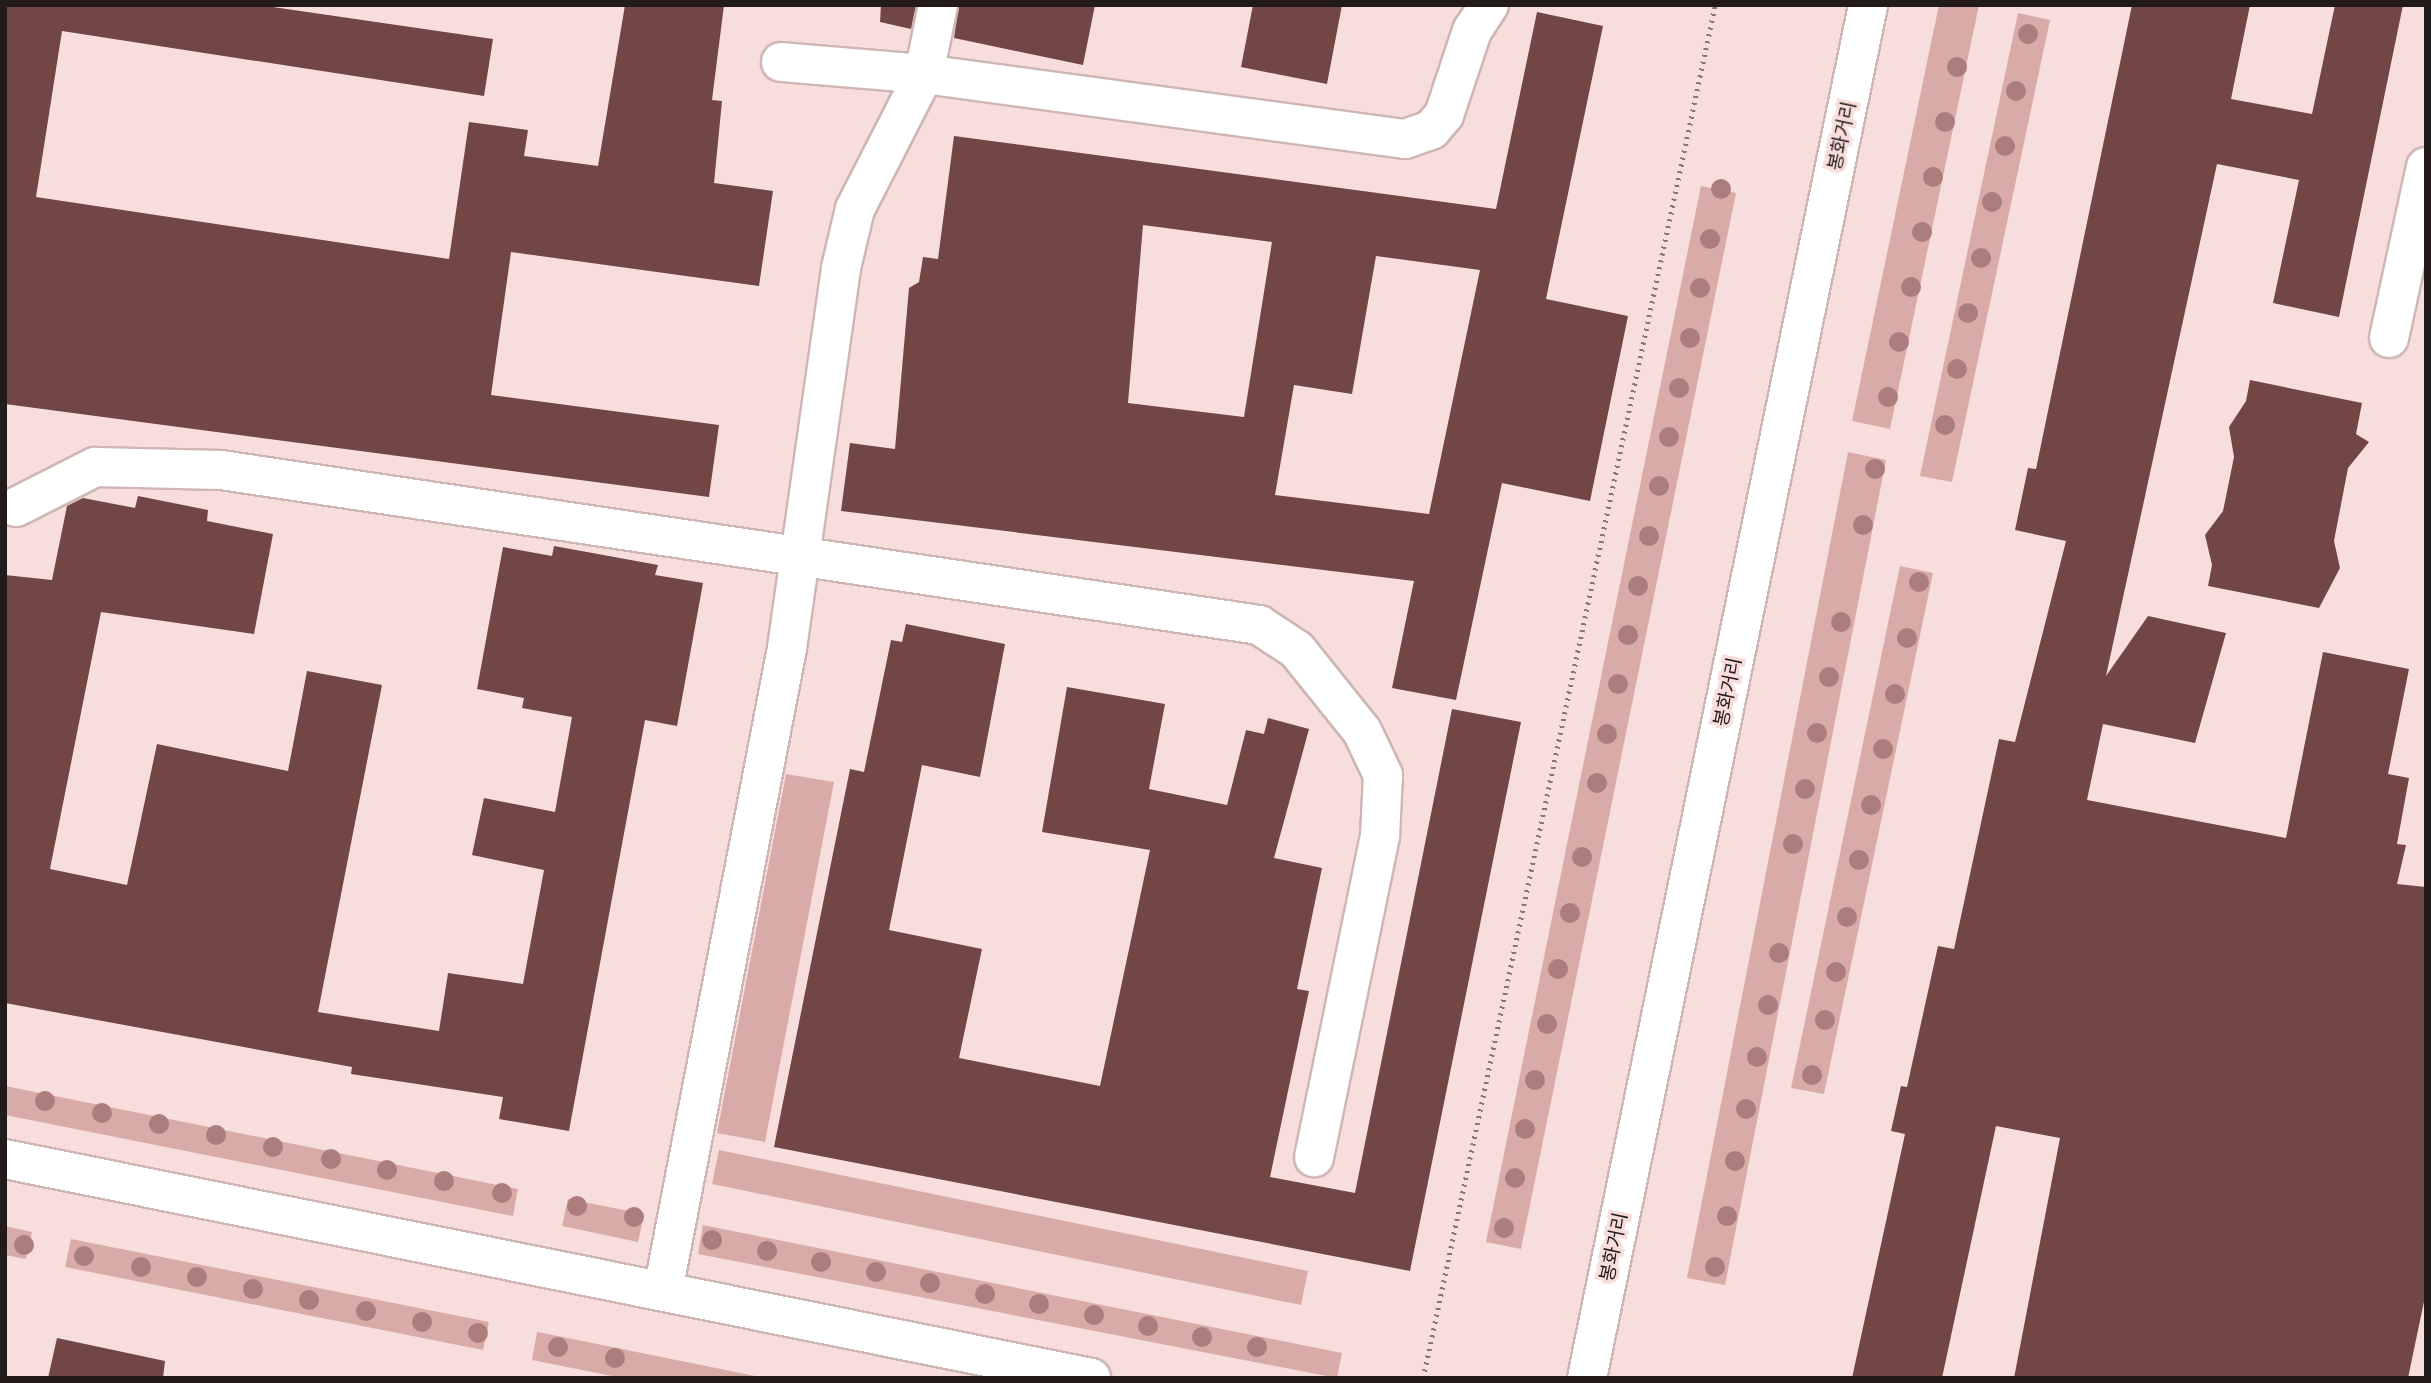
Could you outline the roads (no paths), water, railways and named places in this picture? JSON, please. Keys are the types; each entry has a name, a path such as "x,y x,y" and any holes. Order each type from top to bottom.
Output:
{"street":[{"path":"663,1291 800,553 855,209 924,74 938,5"},
{"path":"781,62 924,74 1405,139 1431,130 1444,115 1472,31 1489,5"},
{"name":"봉화거리","path":"1587,1378 1868,5"},
{"path":"2389,338 2426,167"},
{"path":"16,507 95,467 221,470 800,553 1259,625 1297,650 1362,731 1383,775 1380,836 1314,1157"},
{"path":"5,1159 1091,1378"}]}
